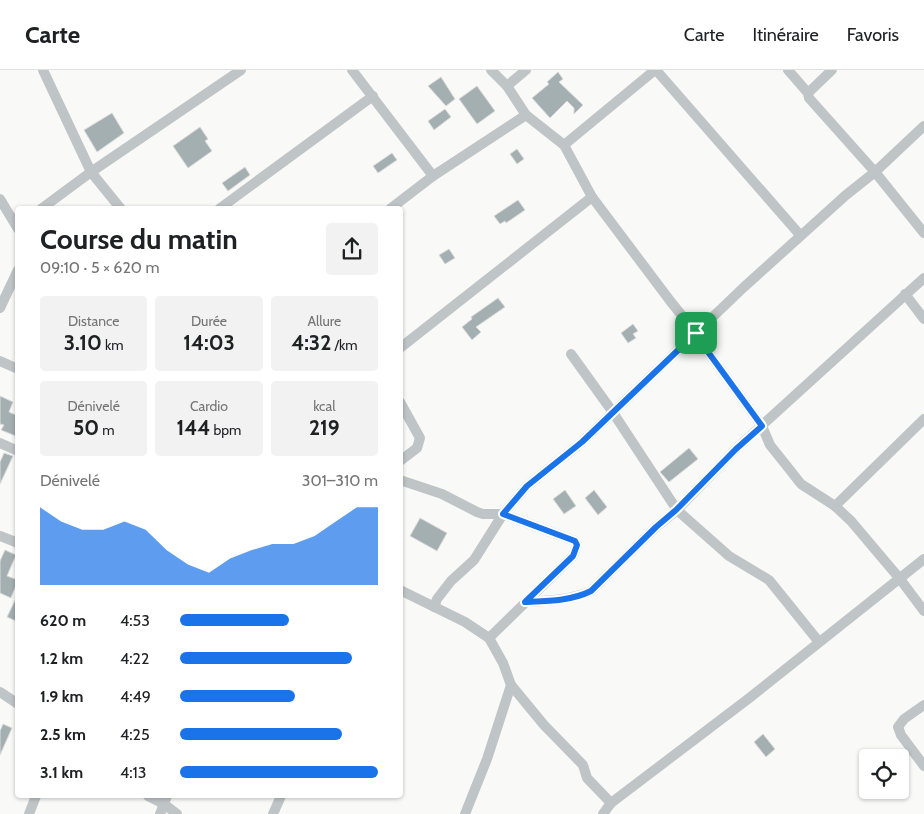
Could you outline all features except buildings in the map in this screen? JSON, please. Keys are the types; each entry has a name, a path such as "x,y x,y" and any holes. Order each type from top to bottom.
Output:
{"street":[{"path":"43,70 91,172 118,206"},
{"path":"44,206 241,70"},
{"path":"352,70 433,176"},
{"path":"491,70 507,86 526,115 564,146 592,197 696,333 762,426 770,445 802,484 835,506 860,531 900,578 924,611"},
{"path":"507,86 526,70"},
{"path":"564,146 656,70 800,236"},
{"path":"788,70 808,93 809,98 875,172 924,233"},
{"path":"808,93 832,70"},
{"path":"223,206 373,96"},
{"path":"394,206 433,176 526,115"},
{"path":"434,607 451,581 474,560 503,514 527,486 582,442 612,411 800,236 875,172 924,126"},
{"path":"403,346 592,197"},
{"path":"0,199 15,224"},
{"path":"0,308 15,276"},
{"path":"525,602 554,601 583,595 591,591 676,510 736,449 924,278"},
{"path":"905,294 924,319"},
{"path":"570,354 612,411 676,510 729,556 769,580 819,642"},
{"path":"0,361 15,368"},
{"path":"403,407 420,438 417,448 403,459"},
{"path":"835,506 924,419"},
{"path":"0,443 15,450"},
{"path":"403,481 442,494 477,512 483,514 503,514 575,541 577,545 573,556 489,638"},
{"path":"0,536 15,542"},
{"path":"603,814 611,803 687,747 924,559"},
{"path":"403,592 465,622 489,638 503,663 511,685 544,725 583,765 587,778 611,803"},
{"path":"465,814 487,759 511,685"},
{"path":"0,692 15,702"},
{"path":"924,705 904,719 898,727 901,735 924,766"},
{"path":"28,814 35,798"},
{"path":"152,798 177,814"},
{"path":"273,814 280,798"}],"route":[{"path":"696,333 726,378 762,426 736,449 676,510 591,591 583,595 554,601 525,602 573,556 577,545 575,541 503,514 527,486 582,442 612,411 696,333"}]}
